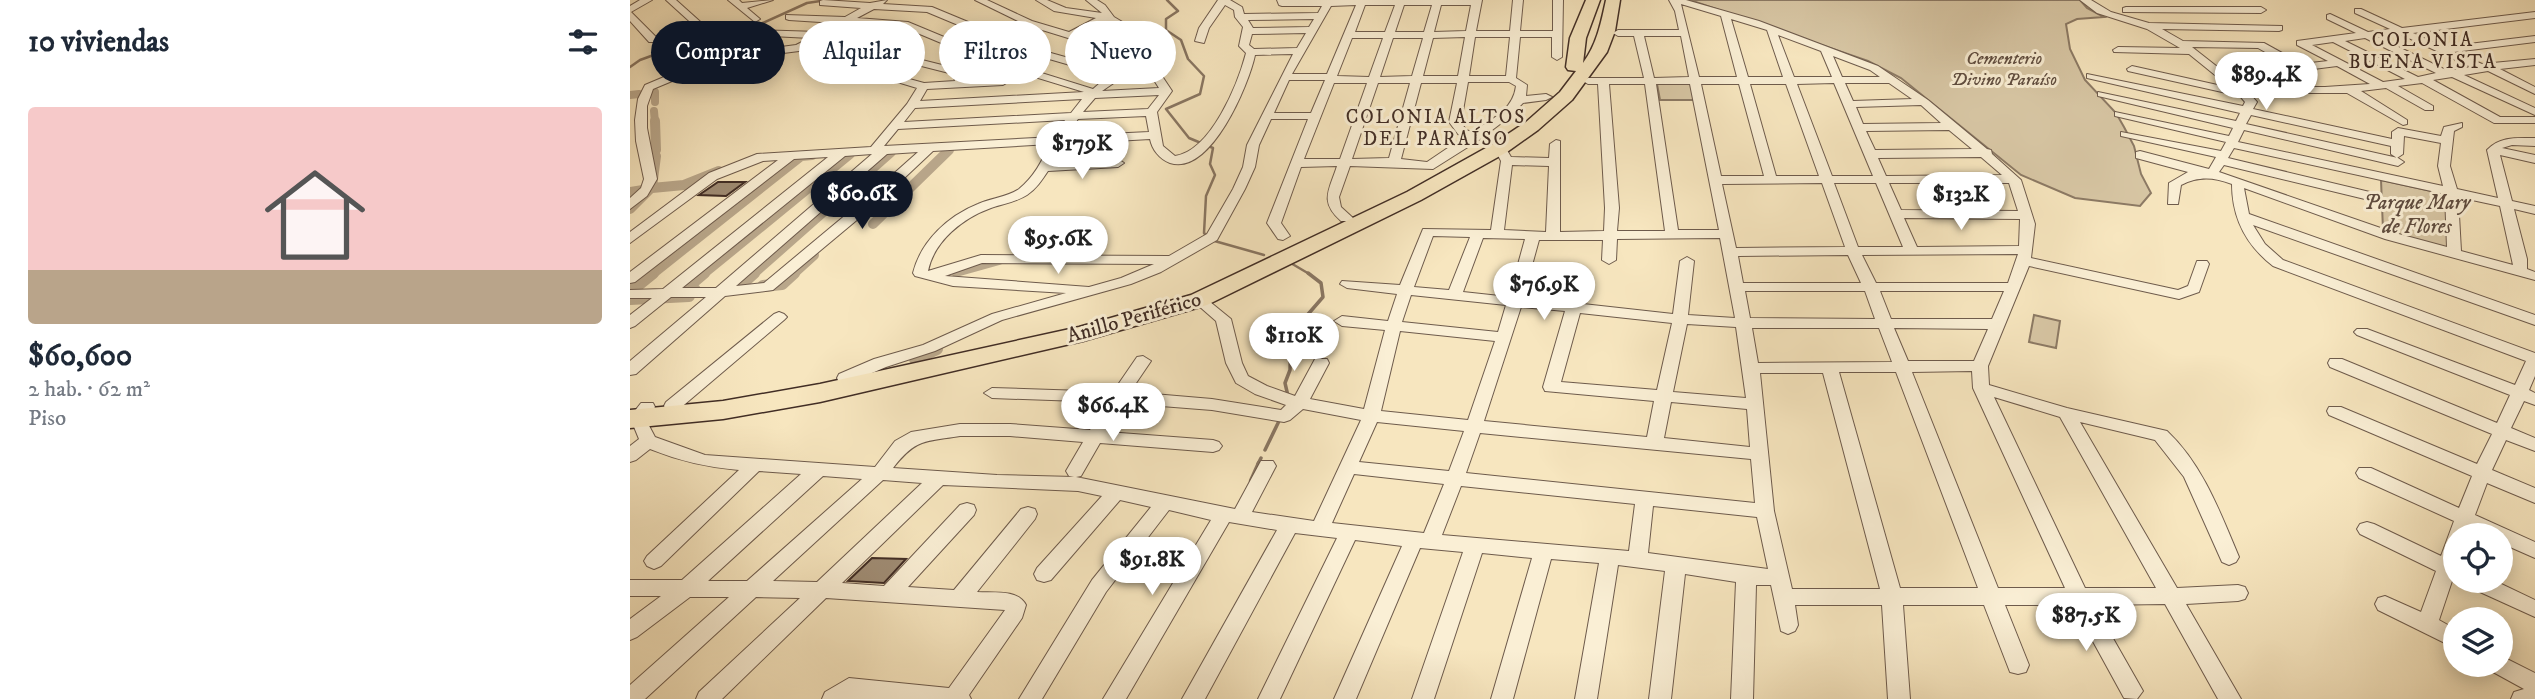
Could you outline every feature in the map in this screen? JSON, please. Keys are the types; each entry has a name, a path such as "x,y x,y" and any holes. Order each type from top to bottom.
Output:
{"highway":[{"path":"1565,62 1593,0"},
{"name":"Anillo Periférico","path":"644,416 845,379 1025,341 1150,307 1207,286 1346,218 1484,144 1556,97 1565,62 1589,44 1601,0"},
{"path":"1556,97 1596,82 1618,33 1621,1"},
{"name":"Anillo Periférico","path":"644,416 723,410 820,393 1083,334 1199,300 1504,155 1599,52 1621,1"}],"street":[{"path":"647,0 630,13 651,38"},
{"path":"671,0 694,21"},
{"path":"733,0 755,19"},
{"path":"742,6 768,0"},
{"path":"980,0 1029,23 1065,47"},
{"path":"1041,0 1061,11 1090,12 1113,21"},
{"path":"1091,0 1102,7 1108,18"},
{"path":"1200,40 1204,28 1223,0 1239,9 1240,17 1249,24 1250,32 1244,46 1251,52 1303,51"},
{"path":"1282,0 1282,3 1477,1 1455,122 1462,132 1475,137"},
{"path":"1511,79 1518,0"},
{"path":"1558,0 1556,36 1565,62"},
{"path":"1675,0 1771,29 1861,62 1895,80 1924,102 1987,153 2014,179 2026,215 2025,256 1980,366 1981,388 2078,594 2132,691"},
{"path":"1675,0 1685,33 1744,323 1756,404 1765,511 1782,587 1787,625"},
{"path":"2085,0 2114,18 2148,26 2279,28"},
{"path":"2211,0 2224,10"},
{"path":"845,379 880,363 929,348 997,317 1098,291 1173,260 1204,242 1216,232 1249,167 1253,145 1285,77 1303,51 1330,1"},
{"path":"1283,236 1275,223 1279,205 1363,1"},
{"path":"1346,218 1333,204 1400,1"},
{"path":"1394,162 1438,1"},
{"path":"824,3 877,3 929,9 1065,44"},
{"path":"848,20 877,3"},
{"path":"2126,10 2261,10"},
{"path":"2187,10 2227,44"},
{"path":"2358,11 2535,91"},
{"path":"1725,14 1771,180"},
{"path":"2429,108 2301,43 2535,15"},
{"path":"1240,17 1321,16"},
{"path":"789,17 905,24 993,61 1086,88 1089,95"},
{"path":"2330,17 2535,113"},
{"path":"1058,43 1108,18"},
{"path":"2506,20 2535,32"},
{"path":"2148,26 2185,47 2243,92 2252,105 2246,110 2227,150 2212,173 2182,177 2175,183 2173,201"},
{"path":"630,33 644,29"},
{"path":"1771,29 1853,251 1871,288 2018,665"},
{"path":"1250,32 1314,30"},
{"path":"1618,33 1685,33"},
{"path":"1638,33 1650,82 1672,235"},
{"path":"1349,35 1513,34 1578,38"},
{"path":"2334,39 2498,121 2535,120"},
{"path":"2442,50 2535,39"},
{"path":"2118,50 2227,44 2260,45 2301,68"},
{"path":"1825,49 1912,251"},
{"path":"1167,91 1151,112 1157,146 1168,159 1187,158 1204,145 1220,126 1241,86 1251,52"},
{"path":"2132,69 2243,92 2349,89 2421,81 2482,67 2535,62"},
{"path":"2267,72 2339,63"},
{"path":"2513,64 2535,74"},
{"path":"2091,76 2397,144"},
{"path":"1285,77 1511,79 1522,85 1520,100 1504,116 1429,166 1394,162 1296,163"},
{"path":"1609,260 1608,236 1612,208 1596,82 1895,80"},
{"path":"630,205 645,191 650,180 648,155 642,144 642,108 649,87 656,84"},
{"path":"916,84 942,84"},
{"path":"1098,291 953,282 920,273 921,263 937,239 987,206 1026,190 1045,167 1070,117 1089,95 1104,84"},
{"path":"1162,84 1167,91"},
{"path":"630,370 880,152 923,86"},
{"path":"2349,89 2403,121"},
{"path":"912,105 1167,91"},
{"path":"2102,94 2398,162"},
{"path":"1520,100 1556,97"},
{"path":"1849,104 1924,102"},
{"path":"895,126 1151,112"},
{"path":"2119,114 2369,196"},
{"path":"1266,116 1315,116"},
{"path":"2454,254 2451,192 2444,166 2448,128 2458,125"},
{"path":"1859,128 1954,126"},
{"path":"2395,181 2398,132 2445,140"},
{"path":"630,239 713,176 761,157 793,154 839,155 1155,135"},
{"path":"2125,135 2227,150 2395,181 2535,211"},
{"path":"2493,150 2505,141 2535,142"},
{"path":"1553,236 1556,144"},
{"path":"630,294 661,297 765,289 926,150"},
{"path":"2493,150 2535,159"},
{"path":"2493,150 2520,259 2520,272"},
{"path":"1870,154 1987,153"},
{"path":"630,279 793,154"},
{"path":"630,323 839,155"},
{"path":"1497,235 1504,155 1555,162"},
{"path":"2140,155 2212,173 2381,233 2535,276"},
{"path":"1045,167 1118,163"},
{"path":"1716,180 2014,179"},
{"path":"2238,182 2244,218 2253,241 2262,252 2278,263 2535,359 2527,395 2502,431 2463,523"},
{"path":"1896,214 2026,215"},
{"path":"2244,218 2535,320"},
{"path":"1320,528 1371,416 1405,289 1429,232 1553,236 1726,234"},
{"path":"1455,294 1478,234"},
{"path":"1345,699 1455,477 1517,301 1533,235"},
{"path":"1730,252 1912,251 2025,256 2179,295 2194,289 2202,264"},
{"path":"933,275 981,258 1173,260"},
{"path":"1654,443 1680,319 1687,261"},
{"path":"1347,284 1680,319 1744,323 1999,324"},
{"path":"1580,284 1551,387 1756,404"},
{"path":"1737,287 2014,287"},
{"path":"1199,300 1223,319 1234,363 1242,379 1261,390 1300,402 1371,416 1761,454"},
{"path":"630,456 644,416 779,317"},
{"path":"1342,321 1503,337"},
{"path":"2362,332 2527,395"},
{"path":"1075,471 1143,360"},
{"path":"992,393 1118,397 1238,407 1284,416 1300,402 1321,363"},
{"path":"2336,363 2535,445"},
{"path":"1751,368 1980,366"},
{"path":"1830,368 1892,597 1899,699"},
{"path":"1981,388 2066,413 2161,435 2169,442 2195,482 2230,557"},
{"path":"2335,411 2535,495"},
{"path":"2066,413 2230,699"},
{"path":"644,416 684,456 755,465 1078,484 1164,503 1290,525 1422,541 1638,559 1746,576 1782,587 1892,597 2238,593"},
{"path":"630,699 880,472 901,445 911,438 931,433 982,430 1213,446"},
{"path":"654,561 755,465"},
{"path":"1114,699 1267,466"},
{"path":"1348,467 1765,511"},
{"path":"630,631 687,588 819,469"},
{"path":"2365,473 2535,550"},
{"path":"706,699 940,477"},
{"path":"1044,574 1116,492"},
{"path":"1638,559 1645,498"},
{"path":"1030,699 1099,586 1164,503"},
{"path":"888,594 967,510"},
{"path":"960,598 1028,514"},
{"path":"1194,699 1290,525"},
{"path":"2367,529 2443,565"},
{"path":"1269,699 1349,532"},
{"path":"1423,699 1475,545"},
{"path":"1502,699 1544,550"},
{"path":"1586,699 1610,556"},
{"path":"1660,699 1676,565"},
{"path":"1742,699 1746,576"},
{"path":"2427,624 2443,587"},
{"path":"630,588 821,590 960,598 1011,602 1016,605 1015,612 954,699"},
{"path":"2500,593 2535,610"},
{"path":"2385,604 2443,633"},
{"path":"2513,672 2535,684"},
{"path":"833,699 849,688 960,699"},
{"path":"2522,699 2535,696"}],"green space":[{"name":"Cementerio Divino Paraíso","path":"1690,0 2080,0 2087,8 2104,17 2077,19 2066,24 2070,49 2085,80 2116,113 2124,127 2151,193 2140,206 2075,198 2021,175 1901,78 1868,61"},
{"path":"1657,84 1692,84 1695,100 1660,100"},
{"name":"Parque Mary de Flores","path":"2381,180 2445,194 2451,251 2383,230"},
{"path":"2034,315 2060,321 2056,348 2029,342"}],"building":[{"path":"718,182 745,182 726,196 699,195"},
{"path":"872,558 906,559 884,583 848,581"}],"waterway":[{"path":"630,67 640,60 684,44 703,32 756,26 807,3 827,0"},
{"path":"1167,0 1178,11 1166,19 1166,30 1181,40 1188,59 1204,76 1200,94 1166,109 1189,138 1213,148 1210,164 1215,175 1206,196 1204,233 1208,237"},
{"path":"655,92 655,102"},
{"path":"630,95 639,94"},
{"path":"654,111 655,123"},
{"path":"655,121 656,150"},
{"path":"873,224 949,150"},
{"path":"752,275 891,152"},
{"path":"702,275 850,154"},
{"path":"651,275 801,156 812,155"},
{"path":"630,209 652,187 656,156"},
{"path":"652,188 684,185 719,171"},
{"path":"630,192 643,190"},
{"path":"1211,240 1264,255"},
{"path":"792,275 814,255"},
{"path":"956,272 999,260"},
{"path":"1289,262 1309,274"},
{"path":"632,290 653,273"},
{"path":"695,290 684,290 704,273"},
{"path":"745,288 736,289 754,273"},
{"path":"763,286 782,284 794,273"},
{"path":"1288,396 1285,383 1290,370 1291,327 1303,320 1323,297 1321,283 1309,274"},
{"path":"630,299 689,296"},
{"path":"915,359 937,349"},
{"path":"1265,450 1279,421"},
{"path":"1258,464 1261,458"},
{"path":"1251,481 1259,463"}],"district":[{"name":"COLONIA BUENA VISTA","path":"2423,51"},
{"name":"COLONIA ALTOS DEL PARAÍSO","path":"1436,128"}]}
